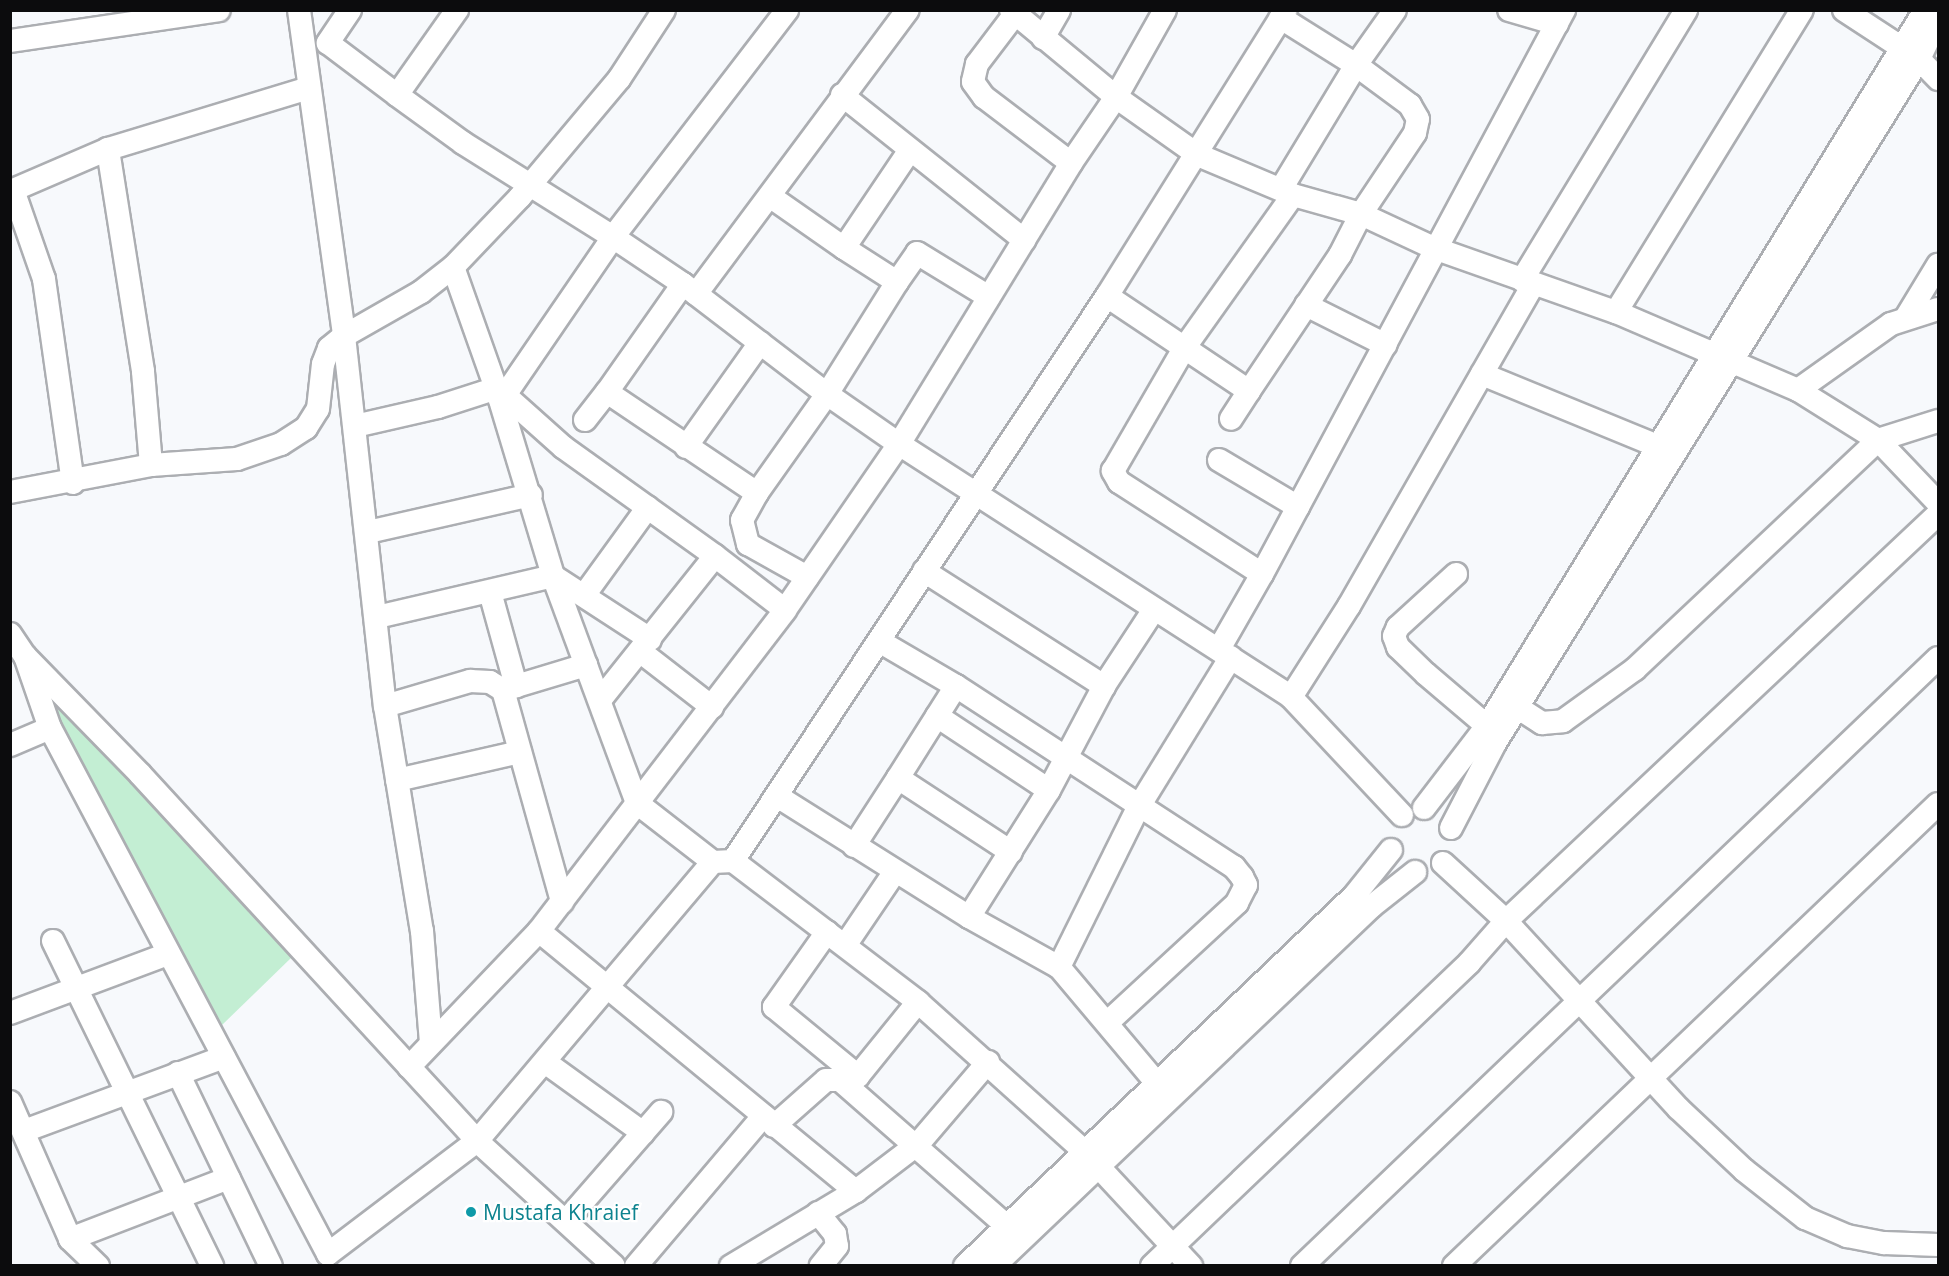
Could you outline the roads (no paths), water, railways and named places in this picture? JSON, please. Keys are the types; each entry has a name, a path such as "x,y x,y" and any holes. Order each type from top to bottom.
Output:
{"street":[{"path":"10,41 219,10"},
{"path":"328,43 350,10"},
{"path":"397,95 457,10"},
{"path":"10,492 73,483 151,465 237,459 280,444 306,428 318,409 323,364 329,348 344,336 421,292 453,267 532,183 619,79 664,10"},
{"path":"355,426 501,392 613,237 788,10"},
{"path":"585,420 690,289 771,197 842,95 908,10"},
{"path":"1043,38 1059,10"},
{"path":"409,1067 539,931 785,610 899,444 1071,163 1116,97 1165,10"},
{"path":"1262,574 1114,476 1115,464 1185,347 1287,192 1356,65 1395,10"},
{"path":"1059,967 1138,808 1225,653 1262,574 1386,345 1434,248 1561,17 1509,10"},
{"path":"1291,697 1349,606 1482,374 1527,282 1686,10"},
{"path":"1616,312 1802,10"},
{"path":"1844,10 1910,54 1938,79"},
{"path":"1910,54 1925,10"},
{"path":"1071,163 984,97 973,82 977,64 1013,12 1116,97 1198,155 1287,192 1361,214 1434,248 1616,312 1798,390 1878,440 1938,503"},
{"path":"25,656 50,728 224,1057 326,1260 477,1141 608,987 723,861 777,796 1107,296 1198,155 1284,14 1410,105 1418,118 1415,133 1361,214 1340,255 1231,419"},
{"path":"965,1266 1007,1226 1092,1160 1372,906 1415,872 1435,869 1443,863 1452,847 1451,828 1517,707 1667,449 1885,92 1910,54 1938,19"},
{"path":"300,20 397,95 463,142 532,183 690,289 827,394 899,444 1291,697 1413,812 1435,812 1451,828"},
{"path":"300,20 344,336 386,706 422,931 431,1042"},
{"path":"73,483 44,279 11,189 108,149 309,87"},
{"path":"842,95 1024,240"},
{"path":"108,149 144,371 151,465"},
{"path":"844,248 910,150"},
{"path":"771,197 897,282"},
{"path":"807,577 748,544 742,520 757,492 827,394 917,253 989,297"},
{"path":"1908,316 1938,265"},
{"path":"453,267 501,392 553,576 637,803 837,938 918,1002 988,1062 1092,1160 1191,1266"},
{"path":"1107,296 1249,391"},
{"path":"1306,305 1386,345"},
{"path":"1798,390 1908,316 1938,309"},
{"path":"686,447 760,343"},
{"path":"1482,374 1667,449"},
{"path":"501,392 563,447 715,556 785,610"},
{"path":"607,392 686,447 757,492"},
{"path":"1517,707 1542,723 1563,721 1635,669 1878,440 1938,421"},
{"path":"1415,872 1396,860 1391,850 1391,830 1413,812 1487,726 1667,449"},
{"path":"1219,460 1298,507"},
{"path":"368,532 531,495"},
{"path":"585,594 648,507"},
{"path":"1152,1266 1468,963 1506,921 1938,514"},
{"path":"600,700 646,646 715,556"},
{"path":"924,571 1104,686"},
{"path":"1456,574 1398,627 1394,636 1398,647 1487,726"},
{"path":"377,617 553,576 585,594 712,707"},
{"path":"490,592 510,688 520,752 562,902"},
{"path":"969,917 1049,790 1063,759 1104,686 1154,610"},
{"path":"10,634 25,656 140,774 477,1141 614,1266"},
{"path":"879,641 956,686 1063,759 1233,867 1246,885 1236,903 1108,1022"},
{"path":"1302,1266 1494,1080 1581,1004 1938,658"},
{"path":"386,706 470,681 490,682 510,688 586,665"},
{"path":"854,846 956,686"},
{"path":"938,716 1049,790"},
{"path":"10,745 50,728"},
{"path":"397,780 520,752"},
{"path":"898,778 1011,852"},
{"path":"777,796 894,873 1059,967 1108,1022 1156,1082"},
{"path":"1454,1266 1938,804"},
{"path":"1003,1262 1156,1082 1354,896 1391,850"},
{"path":"1443,863 1506,921 1650,1078 1744,1170 1805,1218 1847,1236 1884,1243 1938,1245"},
{"path":"894,873 774,1006 1007,1226"},
{"path":"539,931 856,1191"},
{"path":"53,941 212,1266"},
{"path":"10,1013 74,987 168,954"},
{"path":"854,1082 918,1002"},
{"path":"24,1131 224,1057"},
{"path":"545,1062 643,1133"},
{"path":"731,1266 856,1191 918,1144 988,1062"},
{"path":"178,1073 271,1266"},
{"path":"636,1266 769,1121 826,1080 854,1082"},
{"path":"10,1102 70,1239 98,1266"},
{"path":"566,1221 662,1112"},
{"path":"70,1239 229,1178"},
{"path":"818,1213 835,1234 837,1246 820,1266"}],"place":[{"name":"Mustafa Khraief","path":"471,1212"}]}
